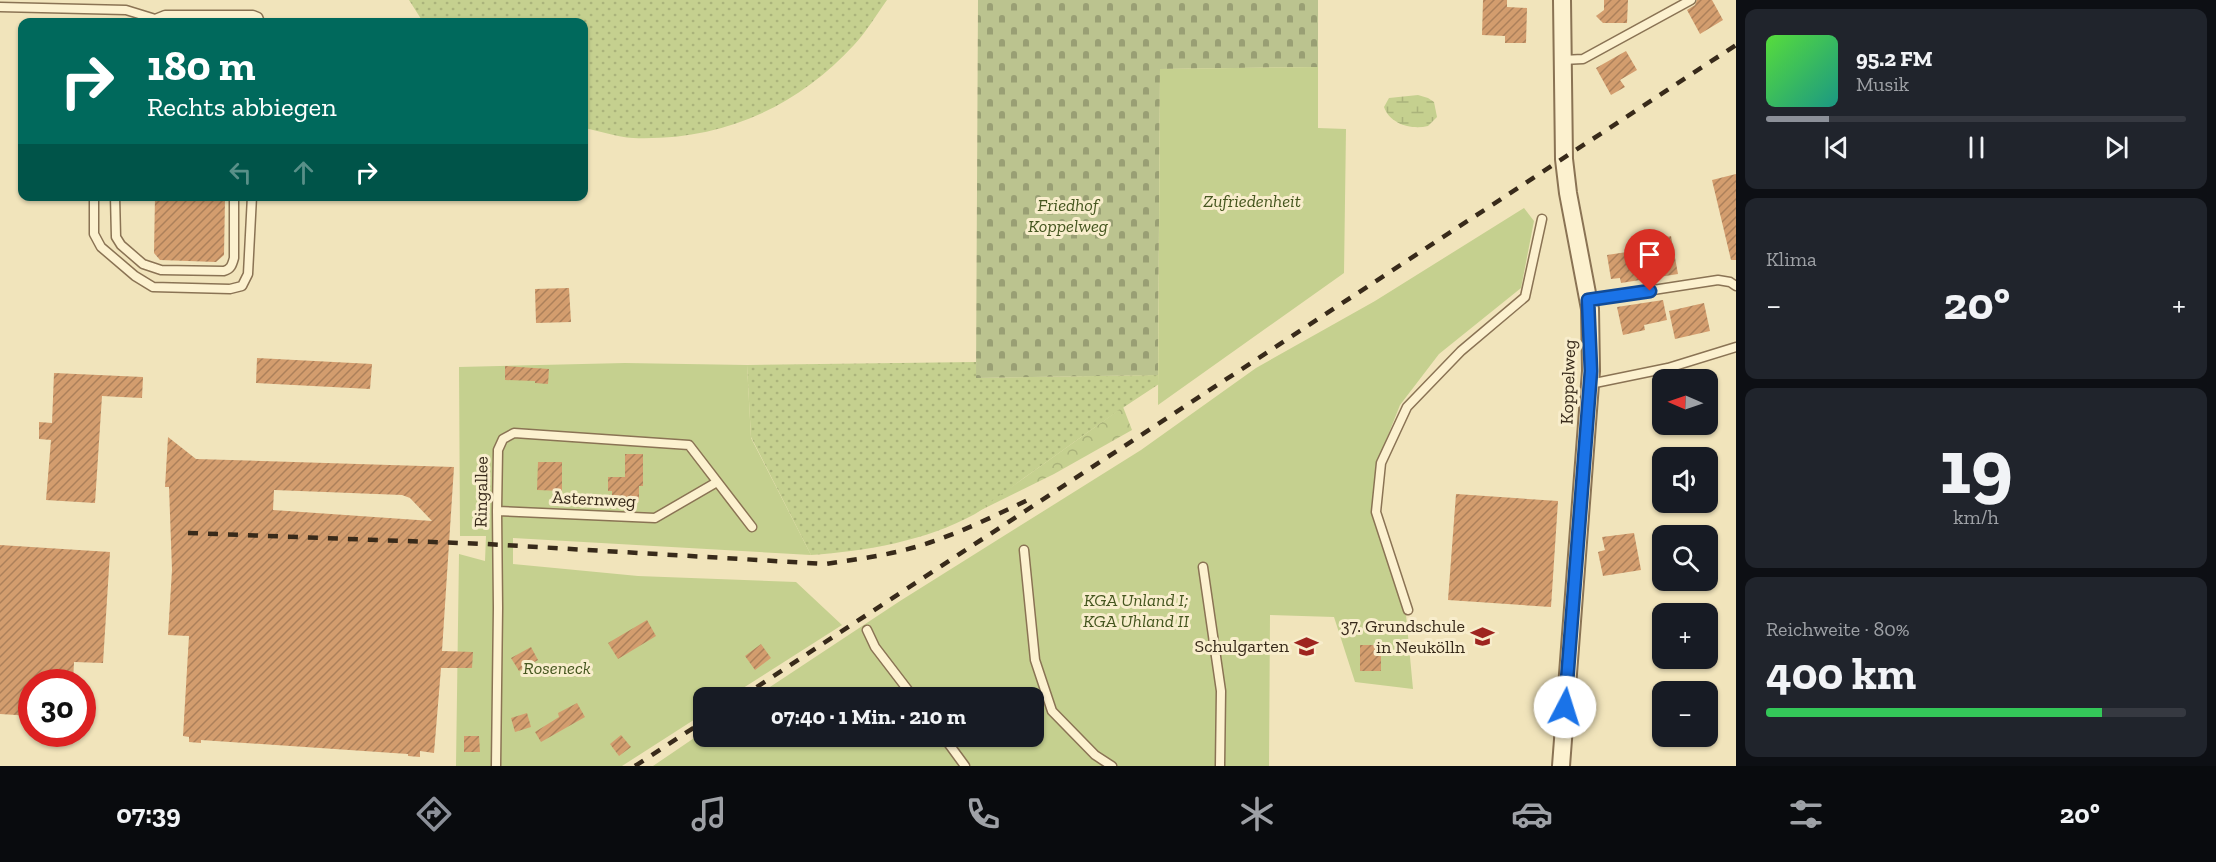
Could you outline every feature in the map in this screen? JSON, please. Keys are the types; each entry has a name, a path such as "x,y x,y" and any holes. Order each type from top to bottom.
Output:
{"street":[{"name":"Koppelweg","path":"1561,766 1590,384 1590,309 1566,180 1562,138 1562,0"}],"lane":[{"path":"1562,60 1583,59 1691,0"},
{"path":"0,7 126,10 151,18"},
{"path":"157,18 165,15 253,15 259,18"},
{"path":"94,201 96,239 101,247 135,276 153,287 230,289 242,286 248,274 252,201"},
{"path":"115,201 116,237 121,245 143,264 161,270 224,271 229,270 234,258 234,201"},
{"path":"1408,610 1376,512 1381,463 1407,407 1461,351 1525,297 1542,219"},
{"path":"1588,300 1718,280 1730,282 1736,286"},
{"path":"1590,384 1668,368 1736,347"},
{"name":"Ringallee","path":"496,766 498,608 496,511 498,450 502,439 514,433 689,446 752,527"},
{"name":"Asternweg","path":"496,511 655,518 717,482"},
{"path":"1024,550 1035,660 1052,711 1095,755 1112,766"},
{"path":"1203,567 1221,691 1220,766"},
{"path":"867,630 875,647 906,687"},
{"path":"952,747 965,766"}],"green space":[{"path":"409,0 887,0 859,40 807,87 754,117 726,127 696,134 665,137 633,138 588,129 588,18 420,18"},
{"name":"Friedhof Koppelweg","path":"978,0 1318,0 1318,67 1160,69 1158,375 976,378"},
{"name":"Zufriedenheit","path":"1318,67 1318,128 1346,129 1344,273 1158,405 1160,69"},
{"path":"1418,95 1434,102 1437,117 1428,126 1415,127 1396,122 1384,107 1389,98"},
{"name":"KGA Unland I; KGA Uhland II","path":"1524,208 1534,221 1521,288 1439,354 1400,405 1375,468 1377,521 1405,604 1413,689 1355,682 1334,617 1270,615 1269,766 653,766 693,739 693,747 1044,747 1044,687 770,687 900,601 1141,450 1256,368 1375,301"},
{"path":"976,362 977,378 1158,375 1159,384 975,514 916,538 853,551 811,555 751,437 747,365"},
{"name":"Roseneck","path":"625,363 747,365 751,438 811,555 513,538 513,564 638,576 796,582 842,625 745,687 693,687 693,720 622,766 456,766 459,554 485,561 486,536 460,536 459,367"},
{"path":"1123,407 1132,430 1054,474 975,513"}],"building":[{"path":"1483,0 1507,0 1507,7 1527,8 1526,43 1505,43 1505,36 1482,35"},
{"path":"1604,0 1628,0 1627,23 1603,23 1596,16 1604,10"},
{"path":"1697,0 1712,0 1723,20 1700,34 1687,10 1695,5"},
{"path":"1626,51 1637,70 1620,80 1625,87 1611,95 1596,68"},
{"path":"1736,174 1736,260 1731,260 1712,180"},
{"path":"155,201 225,201 224,255 216,262 160,260 154,253"},
{"path":"1671,236 1678,274 1621,283 1620,278 1611,279 1607,255 1660,247 1658,239"},
{"path":"569,288 571,322 536,323 535,289"},
{"path":"1663,300 1667,320 1644,325 1645,330 1623,335 1617,307"},
{"path":"1704,303 1710,331 1675,339 1669,311"},
{"path":"257,358 372,364 370,389 256,383"},
{"path":"505,366 549,369 548,384 505,380"},
{"path":"54,373 143,377 142,398 102,396 95,503 46,500 51,440 39,439 39,422 52,423"},
{"path":"168,437 196,459 454,467 442,651 473,652 472,668 441,668 434,753 420,751 420,757 408,756 408,754 201,740 201,743 189,742 189,737 183,736 189,636 168,635 172,570 169,487 165,487","holes":["274,490 402,495 410,498 432,521 273,510"]},
{"path":"625,454 643,454 643,486 639,486 639,501 612,499 612,491 608,491 608,477 625,477"},
{"path":"538,462 562,462 562,491 537,490"},
{"path":"1456,494 1558,501 1551,607 1448,600"},
{"path":"1634,533 1641,570 1603,576 1598,552 1605,550 1602,537"},
{"path":"0,545 110,552 103,663 74,662 74,669 18,669 18,715 0,714"},
{"path":"647,620 656,636 618,659 608,643"},
{"path":"761,644 771,658 755,670 745,656"},
{"path":"1360,645 1381,645 1381,671 1360,671"},
{"path":"531,647 538,660 519,671 511,658"},
{"path":"577,703 585,717 541,742 535,732 559,717 558,713"},
{"path":"527,713 531,727 515,732 511,718"},
{"path":"621,735 631,747 619,756 610,744"},
{"path":"464,736 479,736 480,752 464,752"}],"railway":[{"path":"757,687 1736,45"},
{"path":"188,533 486,544 826,564 886,554 922,545 965,529 1034,497"},
{"path":"635,766 693,728"}],"place":[{"name":"37. Grundschule in Neukölln","path":"1483,636"},
{"name":"Schulgarten","path":"1307,646"}],"route":[{"path":"1565,707 1591,371 1588,300 1650,291"}]}
